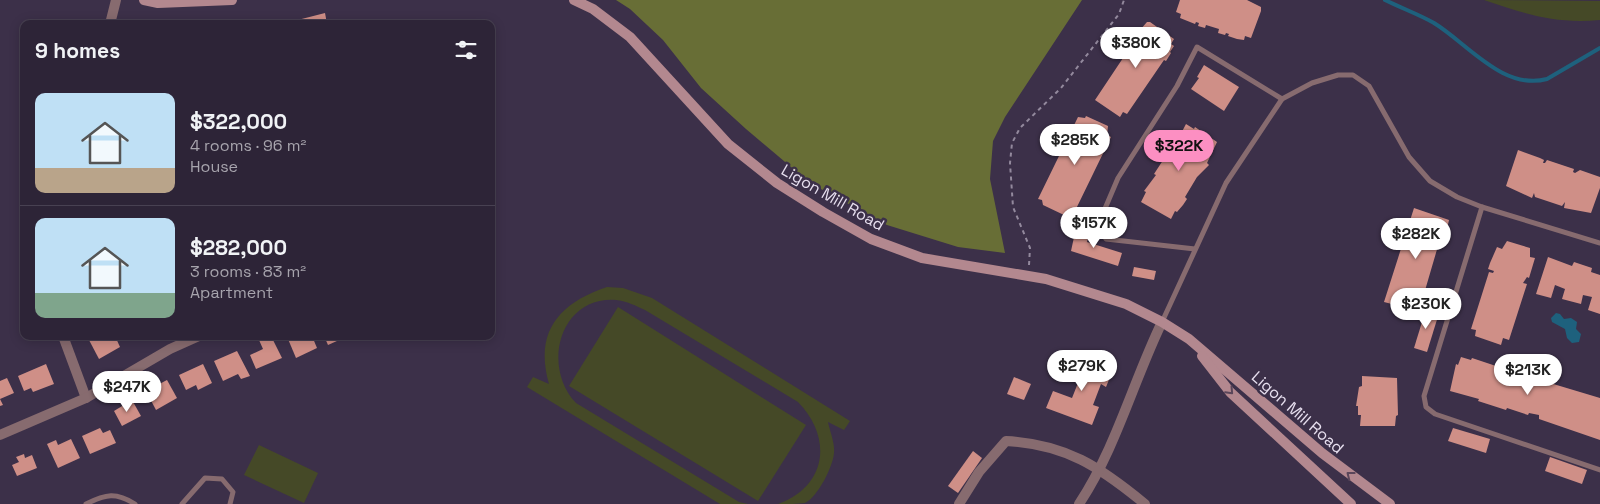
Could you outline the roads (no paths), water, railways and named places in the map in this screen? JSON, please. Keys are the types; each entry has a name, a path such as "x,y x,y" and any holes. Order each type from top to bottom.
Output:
{"main road":[{"path":"144,0 158,3 232,0"},
{"name":"Ligon Mill Road","path":"574,0 593,8 630,37 728,144 777,183 863,234 922,258 1046,279 1126,304 1162,322 1189,339 1322,453 1390,504"},
{"name":"Ligon Mill Road","path":"1189,339 1230,392 1351,504"}],"street":[{"path":"111,20 116,0"},
{"path":"1079,504 1113,443 1141,365 1162,322"},
{"path":"64,340 86,398"},
{"path":"0,435 86,398 170,349 190,340"},
{"path":"959,504 979,472 1006,441 1055,448 1083,459 1145,504"}],"lane":[{"path":"1195,249 1106,238 1098,225 1118,178 1177,86 1197,47 1282,100"},
{"path":"1162,322 1226,183 1282,100 1312,83 1338,75 1353,75 1369,86 1409,157 1430,182 1457,198 1482,208 1600,243"},
{"path":"1482,208 1424,396 1426,407 1435,414 1600,470"},
{"path":"182,504 205,478 222,479 233,492 230,504"},
{"path":"89,503 101,496 122,496 135,504"}],"water":[{"path":"1556,313 1560,314 1564,319 1571,318 1577,322 1576,329 1581,334 1579,342 1572,343 1567,338 1565,329 1552,322 1551,318"}],"waterway":[{"path":"1385,0 1434,23 1486,63 1515,78 1531,81 1547,79 1600,48"}]}
